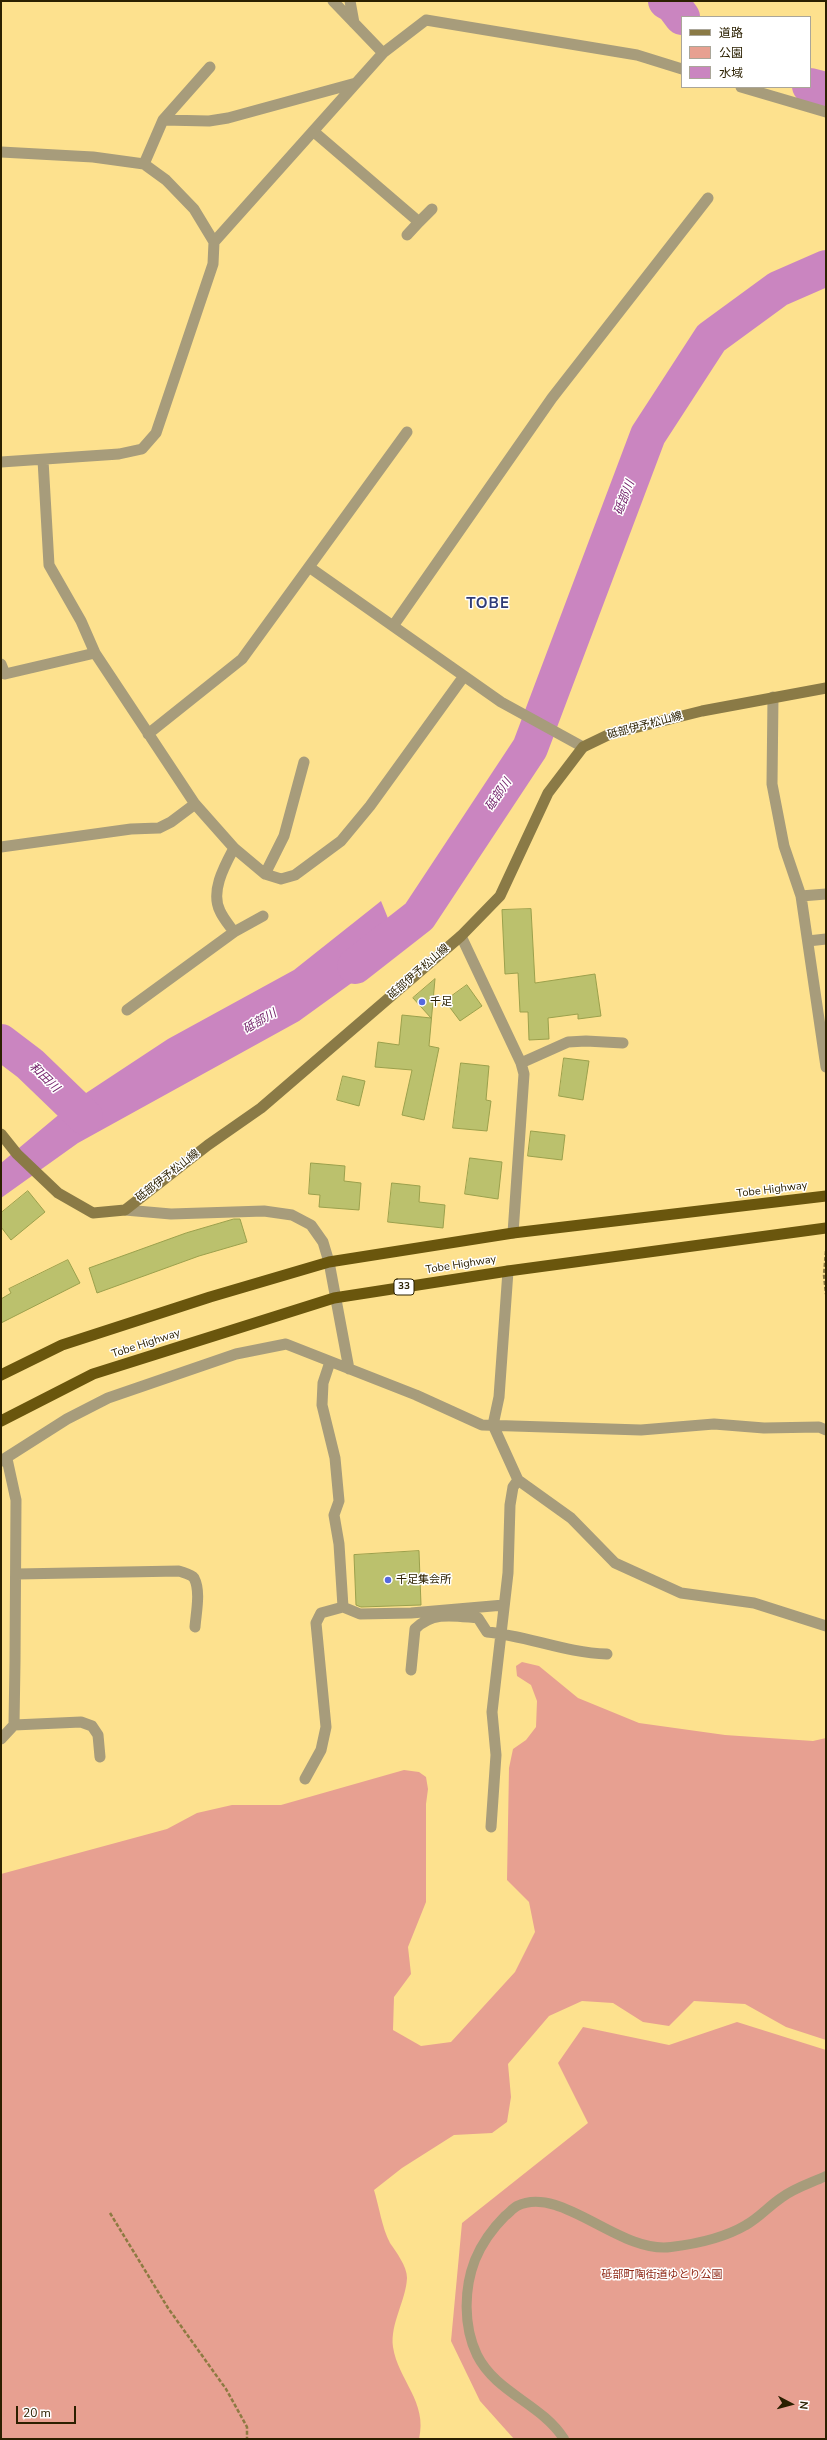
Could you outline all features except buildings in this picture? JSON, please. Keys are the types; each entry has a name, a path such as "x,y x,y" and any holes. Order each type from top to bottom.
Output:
{"highway":[{"name":"Tobe Highway","path":"1,1375 62,1345 210,1297 329,1262 512,1233 826,1196"},
{"name":"Tobe Highway","path":"1,1421 93,1374 334,1298 508,1271 826,1228"}],"main road":[{"name":"砥部伊予松山線","path":"1,1134 17,1154 58,1193 93,1213 125,1210 208,1145 261,1108 461,936 500,896 548,793 583,747 610,734 702,711 826,688"}],"street":[{"path":"333,1 383,53"},
{"path":"350,1 354,23"},
{"path":"214,242 383,53 426,20 637,55 681,69"},
{"path":"144,164 163,120 210,67"},
{"path":"163,120 209,121 228,118 356,83"},
{"path":"744,88 826,112"},
{"path":"313,131 419,222"},
{"path":"1,152 93,157 144,164 166,180 194,209 214,242 213,264 156,433 142,449 119,454 1,462"},
{"path":"393,626 552,398 708,198"},
{"path":"407,235 432,209"},
{"path":"148,734 242,659 407,432"},
{"path":"43,460 49,565 81,621 95,653 195,804 234,848 265,874 281,879 295,875 341,841 370,806 464,676"},
{"path":"309,567 501,702 583,747"},
{"path":"1,664 5,674 95,653"},
{"path":"773,697 772,784 784,846 801,896 826,1067"},
{"path":"265,874 284,836 304,762"},
{"path":"1,847 131,829 159,828 171,822 195,804"},
{"path":"234,848 220,875 217,894 219,910 234,932"},
{"path":"801,896 826,894"},
{"path":"127,1010 234,932 263,916"},
{"path":"461,936 521,1063 524,1074 512,1233"},
{"path":"808,941 826,938"},
{"path":"521,1063 568,1042 586,1041 623,1043"},
{"path":"125,1210 171,1214 264,1211 292,1215 311,1225 323,1242 329,1262 334,1298 349,1369"},
{"path":"508,1271 499,1397 493,1425 518,1480 571,1518 614,1563 681,1593 754,1603 826,1626"},
{"path":"1,1740 14,1725 17,1574 16,1500 4,1460 67,1419 108,1398 236,1354 286,1344 416,1395 482,1424 641,1430 714,1424 764,1428 820,1427 826,1430"},
{"path":"330,1362 323,1383 322,1405 335,1458 339,1501 334,1515 339,1544 343,1607"},
{"path":"491,1827 496,1755 492,1712 508,1572 510,1506 513,1486 518,1480"},
{"path":"17,1574 180,1571 189,1574 194,1578 197,1595 195,1627"},
{"path":"305,1779 321,1750 326,1727 316,1623 321,1613 343,1607 360,1614 396,1614 504,1605"},
{"path":"411,1670 415,1629 425,1619 451,1615 478,1618 487,1632 501,1633 583,1653 607,1654"},
{"path":"14,1725 81,1722 92,1726 98,1735 100,1757"}],"lane":[{"path":"564,2439 559,2430 539,2413 501,2386 477,2355 466,2316 468,2279 480,2246 498,2223 517,2206 538,2202 563,2206 609,2232 639,2243 668,2247 703,2242 746,2225 782,2197 826,2176"}],"path":[{"path":"826,1251 824,1275 826,1294"},
{"path":"110,2213 168,2308 226,2389 247,2427 247,2439"}],"green space":[{"path":"522,1662 539,1666 578,1698 639,1723 725,1735 813,1741 826,1738 826,2040 786,2027 745,2004 694,2001 669,2026 643,2022 613,2003 582,2001 549,2016 508,2064 511,2097 507,2122 492,2133 454,2135 402,2168 374,2190 387,2237 401,2259 407,2273 406,2287 394,2329 393,2347 400,2370 416,2402 421,2426 419,2439 1,2439 1,1874 167,1829 197,1813 232,1805 281,1805 404,1770 419,1772 426,1777 428,1789 426,1804 426,1902 408,1947 411,1974 394,1997 393,2030 421,2046 451,2042 515,1972 535,1932 529,1902 507,1880 509,1768 513,1749 526,1740 536,1727 537,1701 531,1685 517,1676 516,1666"},
{"name":"砥部町陶街道ゆとり公園","path":"737,2022 826,2050 826,2439 514,2439 480,2401 451,2341 462,2223 588,2123 558,2063 583,2027 669,2045"}],"water":[{"path":"381,901 400,948 299,1021 78,1143 1,1198 1,1163 80,1097 168,1039 294,970"}],"waterway":[{"path":"666,1 673,5 681,16"},
{"path":"811,86 826,90"},
{"name":"砥部川","path":"355,966 419,916 530,748 648,435 711,338 778,289 826,268"},
{"name":"和田川","path":"1,1042 30,1064 85,1117"}],"place":[{"name":"千足","path":"422,1002"},
{"name":"千足集会所","path":"388,1580"}],"district":[{"name":"TOBE","path":"488,604"}]}
